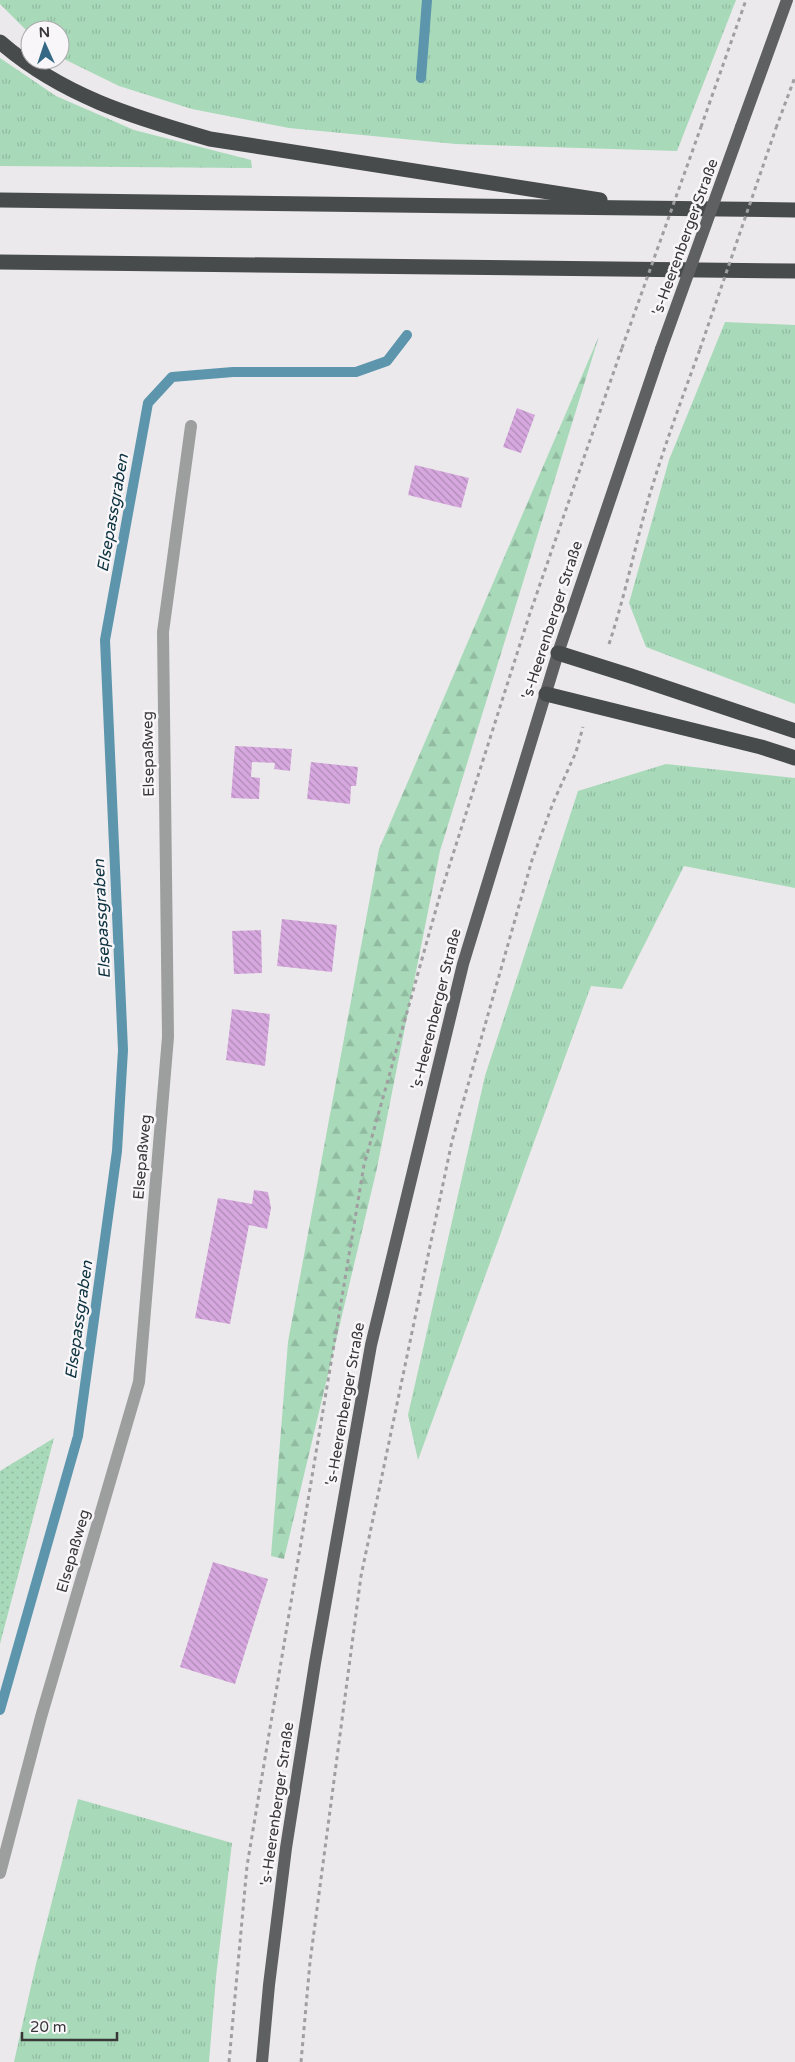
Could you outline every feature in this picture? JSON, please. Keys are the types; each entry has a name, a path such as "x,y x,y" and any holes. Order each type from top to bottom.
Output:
{"highway":[{"path":"0,42 19,59 58,84 106,107 210,139 655,208"},
{"path":"0,200 795,210"},
{"path":"0,262 795,271"},
{"path":"558,653 795,731"},
{"path":"546,694 761,747 795,758"}],"main road":[{"name":"'s-Heerenberger Straße","path":"262,2062 269,1984 286,1848 315,1663 371,1345 463,964 518,778 558,653 661,349 787,0"}],"street":[{"name":"Elsepaßweg","path":"0,1873 41,1717 139,1382 168,1037 163,632 191,426"}],"path":[{"path":"622,348 746,0"},
{"path":"602,667 622,604 649,498 672,424 795,77"},
{"path":"301,2062 310,1962 361,1576 452,1141 532,860 553,803 576,752 589,705"}],"green space":[{"path":"0,0 736,0 677,151 456,144 289,128 192,109 119,86 70,62 70,20 20,20 20,24 0,4"},
{"path":"0,58 56,96 134,130 251,160 252,168 0,166"},
{"path":"725,322 795,325 795,704 646,647 629,603 669,460"},
{"path":"599,336 440,851 377,1168 284,1559 271,1556 288,1342 379,849"},
{"path":"666,764 795,778 795,888 684,866 622,989 591,986 418,1460 408,1415 485,1076 578,791"},
{"path":"54,1438 0,1644 0,1471"},
{"path":"78,1799 232,1843 216,1977 209,2062 14,2062 36,1964"}],"building":[{"path":"517,408 535,415 521,453 503,447"},
{"path":"415,465 469,478 461,508 408,495"},
{"path":"235,746 292,749 290,771 274,769 275,763 252,762 251,777 260,778 259,799 231,798"},
{"path":"311,762 358,767 356,786 351,786 350,804 307,799"},
{"path":"282,919 337,925 332,972 277,966"},
{"path":"261,930 262,973 234,974 232,931"},
{"path":"232,1009 270,1014 265,1066 226,1060"},
{"path":"254,1190 268,1192 271,1208 267,1229 249,1225 230,1324 195,1318 218,1198 252,1204"},
{"path":"213,1562 268,1579 235,1684 180,1667"}],"waterway":[{"name":"Elsepassgraben","path":"421,78 427,0"},
{"name":"Elsepassgraben","path":"0,1710 78,1436 117,1151 123,1050 105,640 148,403 172,377 233,372 356,372 387,361 407,335"}]}
